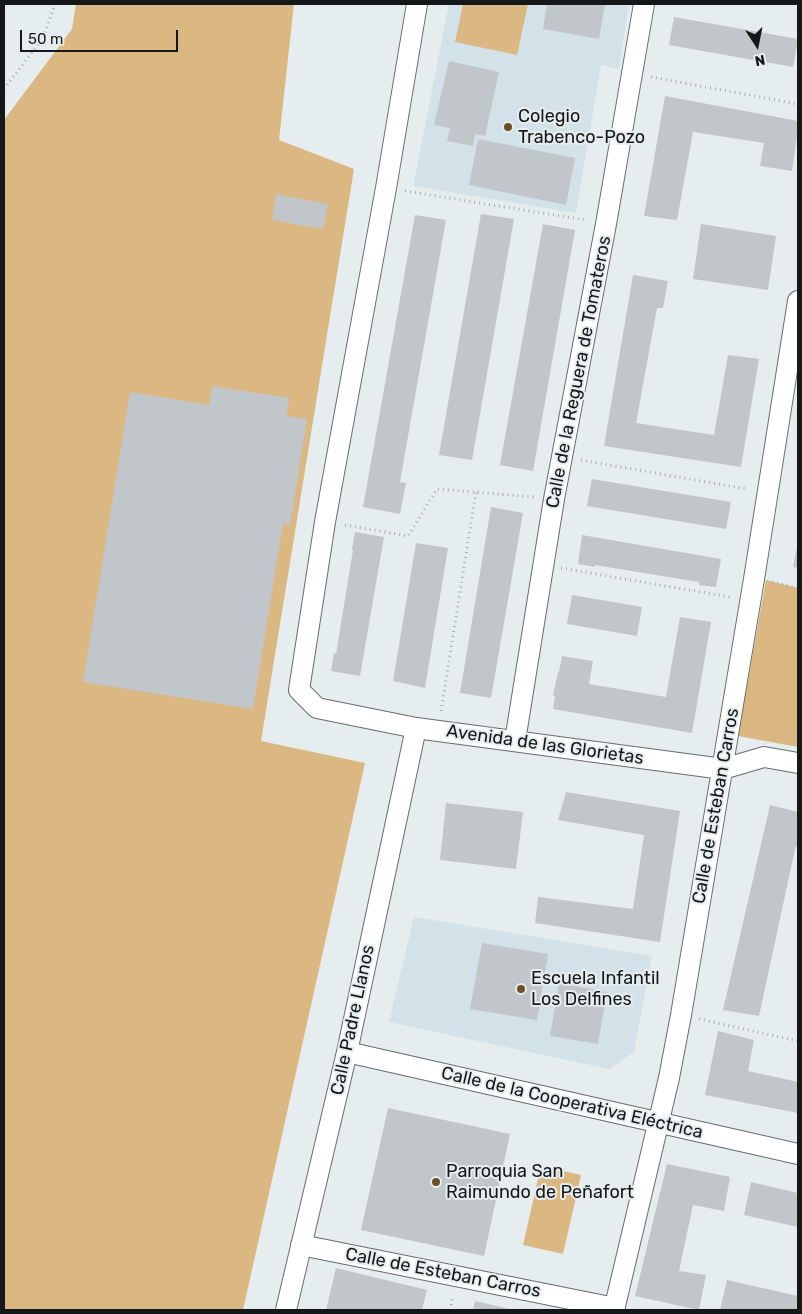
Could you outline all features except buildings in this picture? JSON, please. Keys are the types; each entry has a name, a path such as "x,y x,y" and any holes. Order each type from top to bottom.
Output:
{"street":[{"path":"325,522 386,188 417,4"},
{"name":"Calle de la Reguera de Tomateros","path":"515,741 554,499 606,224 644,4"},
{"name":"Calle de Esteban Carros","path":"301,1245 615,1309 669,1078 681,1016 723,769 798,301"},
{"name":"Avenida de las Glorietas","path":"325,522 299,690 317,708 416,728 723,769 764,757 798,763"},
{"name":"Calle Padre Llanos","path":"286,1310 347,1052 416,728"},
{"name":"Calle de la Cooperativa Eléctrica","path":"347,1052 798,1154"}],"path":[{"path":"4,89 44,38 55,4"},
{"path":"632,74 798,104"},
{"path":"386,188 606,224"},
{"path":"562,456 768,492"},
{"path":"325,522 408,536 437,489 554,499"},
{"path":"438,731 476,492"},
{"path":"544,565 750,600"},
{"path":"754,579 798,588"},
{"path":"681,1016 798,1041"}],"shaded area":[{"path":"76,4 294,4 279,140 354,169 261,741 365,763 243,1310 4,1310 4,120 72,29"},
{"name":"Colegio Trabenco-Pozo","path":"449,4 629,4 619,69 601,65 576,213 413,186"},
{"path":"463,4 528,4 517,55 455,42"},
{"path":"766,580 798,588 798,747 738,736"},
{"name":"Escuela Infantil Los Delfines","path":"414,917 652,956 634,1052 609,1069 389,1022"},
{"path":"541,1166 581,1175 563,1254 523,1245"}],"place":[{"name":"Colegio Trabenco-Pozo","path":"508,127"},
{"name":"Escuela Infantil Los Delfines","path":"521,989"},
{"name":"Parroquia San Raimundo de Peñafort","path":"436,1182"}]}
